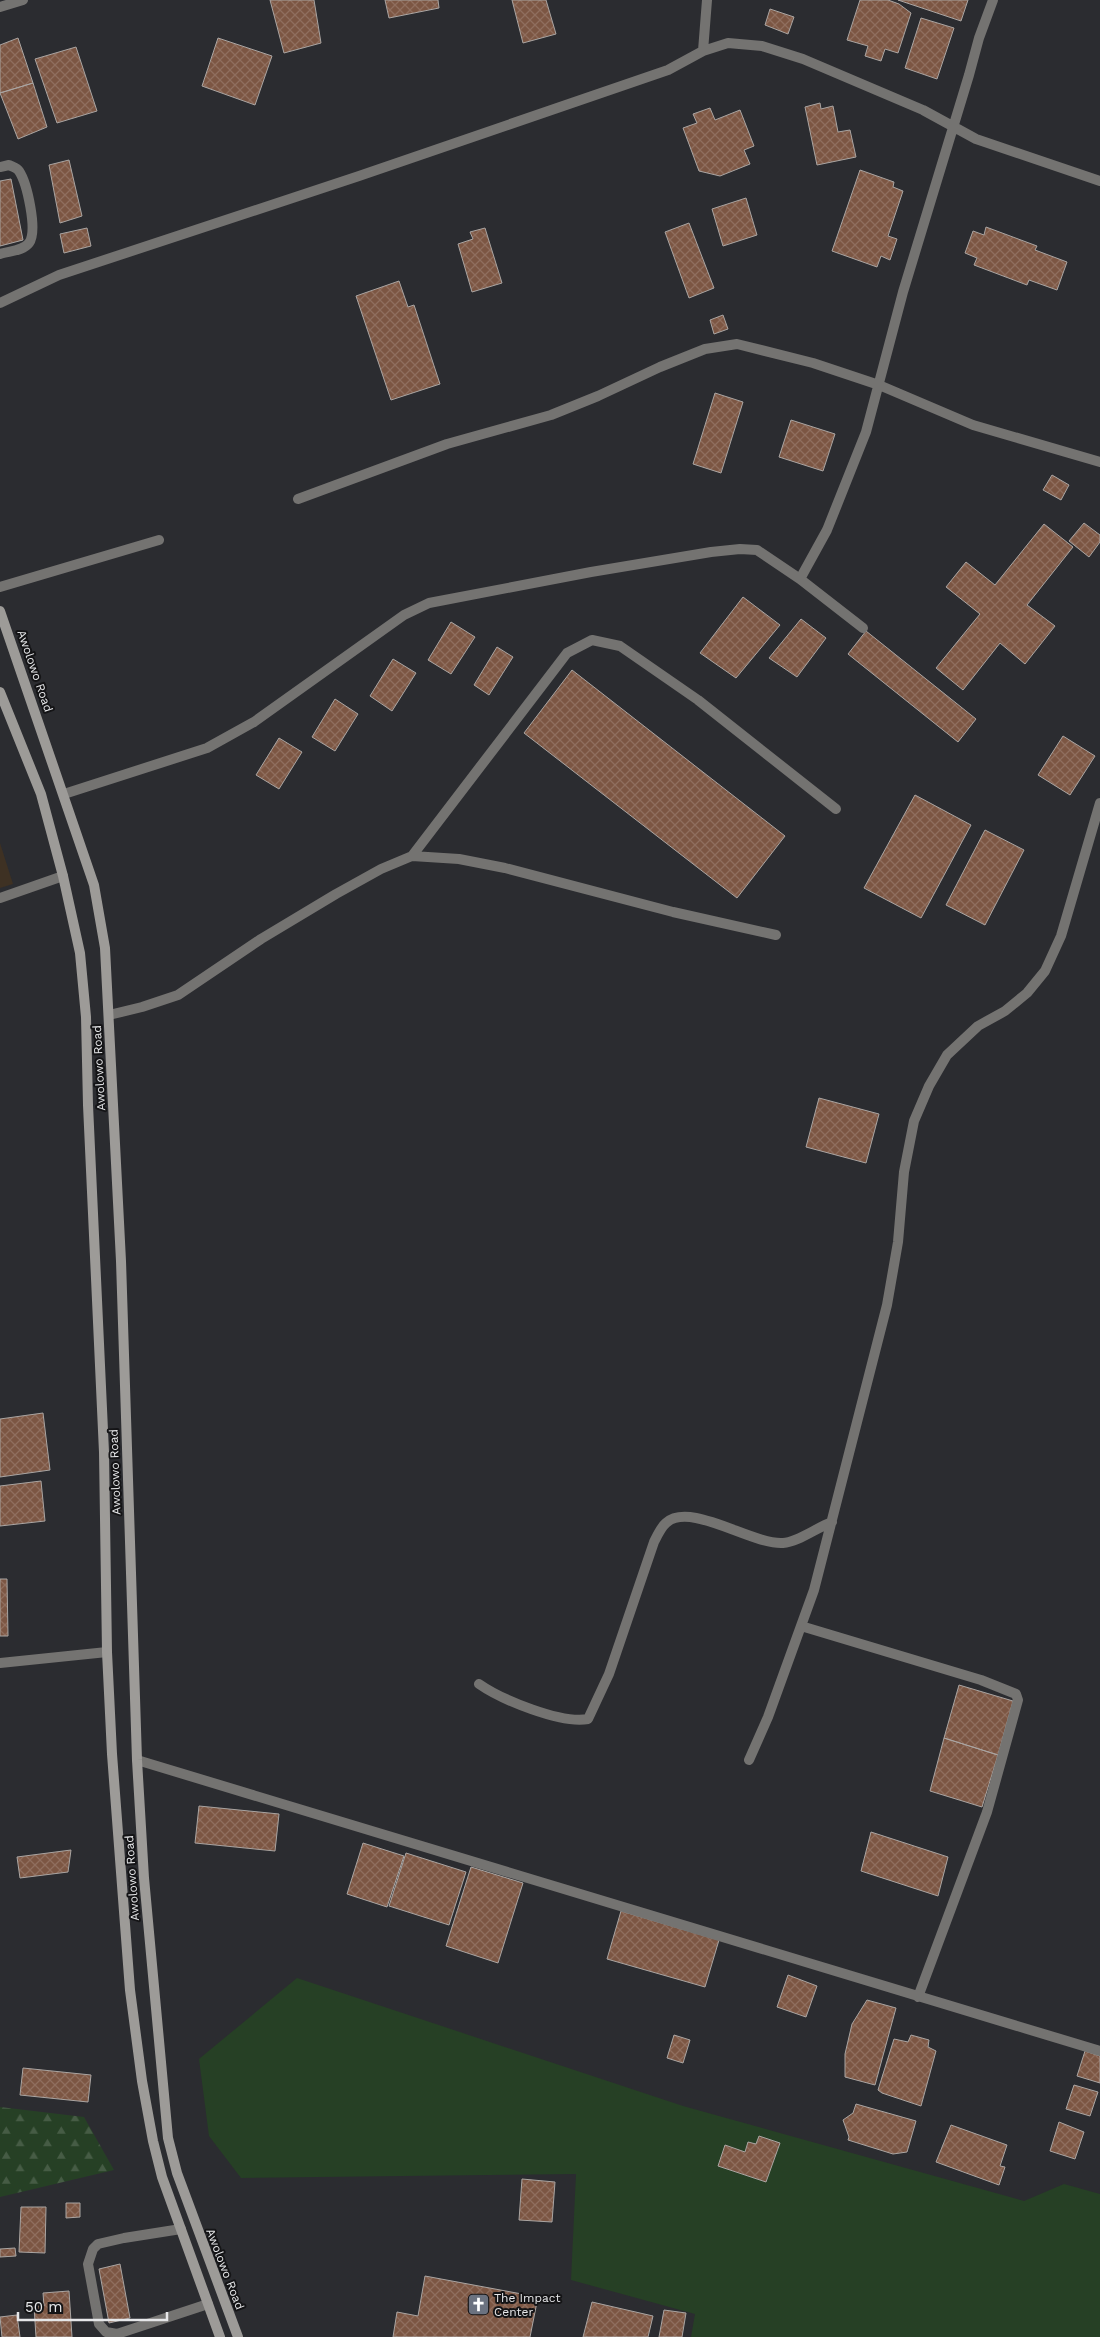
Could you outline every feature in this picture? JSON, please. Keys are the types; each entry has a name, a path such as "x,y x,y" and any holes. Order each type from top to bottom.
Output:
{"main road":[{"name":"Awolowo Road","path":"0,611 94,885 105,948 121,1261 136,1760 146,1897 168,2138 177,2173 238,2337"},
{"name":"Awolowo Road","path":"0,692 41,794 63,876 80,953 86,1017 88,1105 104,1452 106,1652 130,1990 142,2081 162,2177 220,2337"}],"street":[{"path":"0,7 23,0"},
{"path":"703,51 707,0"},
{"path":"800,579 827,530 866,432 903,292 954,128 979,38 993,0"},
{"path":"0,303 59,275 668,70 703,51 728,43 762,46 803,59 923,110 976,139 1100,181"},
{"path":"0,167 9,165 20,172 33,218 33,233 29,243 24,248 0,254"},
{"path":"298,499 447,444 551,416 705,349 737,344 805,361 879,385 973,425 1100,462"},
{"path":"0,587 159,540"},
{"path":"64,794 207,748 254,722 404,615 428,603 618,568 740,549 757,550 800,579 863,628"},
{"path":"412,856 567,653 592,640 620,646 698,700 836,809"},
{"path":"749,1760 768,1717 814,1590 832,1522 887,1305 898,1242 904,1172 914,1121 929,1086 947,1055 978,1026 1005,1011 1027,992 1045,971 1061,936 1100,803"},
{"path":"109,1015 142,1007 178,995 261,939 336,894 381,869 412,856 459,859 504,868 673,912 776,935"},
{"path":"0,898 63,876"},
{"path":"479,1684 524,1707 578,1721 588,1719 608,1674 654,1542 665,1523 676,1517 697,1518 758,1538 782,1543 796,1540 814,1529 832,1522"},
{"path":"801,1626 981,1680 1016,1694 1018,1700 987,1812 918,1997"},
{"path":"0,1663 106,1652"},
{"path":"136,1760 1100,2051"},
{"path":"181,2229 124,2238 98,2244 93,2249 88,2264 99,2324 106,2332 117,2334 208,2304"}],"shaded area":[{"path":"0,843 13,884 0,888"}],"green space":[{"path":"297,1978 683,2106 1024,2201 1064,2184 1100,2194 1100,2337 691,2337 695,2314 571,2280 576,2174 241,2178 209,2136 199,2059"},
{"path":"0,2107 84,2117 114,2170 0,2197"}],"building":[{"path":"270,0 314,0 321,43 284,53"},
{"path":"385,0 438,0 439,8 389,18"},
{"path":"512,0 546,0 556,34 523,43"},
{"path":"860,0 888,0 899,4 911,13 898,53 885,49 881,61 865,56 868,46 847,40"},
{"path":"898,0 968,0 961,21"},
{"path":"770,9 794,17 788,34 765,25"},
{"path":"921,18 954,28 937,79 905,68"},
{"path":"18,38 33,83 0,93 0,45"},
{"path":"218,38 272,56 255,105 202,86"},
{"path":"76,47 97,111 57,123 35,59"},
{"path":"33,83 47,127 18,139 0,93"},
{"path":"820,103 821,109 833,106 838,132 850,130 856,157 817,165 805,107"},
{"path":"710,108 715,120 740,110 754,146 744,150 750,164 720,176 699,171 683,128 697,123 693,114"},
{"path":"69,160 82,216 60,223 49,165"},
{"path":"860,170 894,182 893,187 903,191 888,236 897,239 890,260 881,256 877,267 832,251"},
{"path":"11,179 23,240 0,246 0,181"},
{"path":"746,198 757,235 723,246 712,209"},
{"path":"689,223 714,288 689,298 665,232"},
{"path":"986,227 1037,246 1035,250 1067,262 1057,290 1029,280 1027,285 974,265 977,258 965,253 973,231 984,235"},
{"path":"87,228 91,246 64,253 60,234"},
{"path":"485,228 502,283 472,292 458,244 473,239 470,232"},
{"path":"399,281 408,307 414,305 440,384 391,400 356,296"},
{"path":"723,315 728,329 714,334 710,320"},
{"path":"715,393 743,402 721,473 693,464"},
{"path":"791,420 835,434 823,471 779,457"},
{"path":"1052,475 1069,485 1061,500 1043,490"},
{"path":"1084,523 1100,535 1100,542 1089,557 1069,541"},
{"path":"1044,524 1073,547 1027,605 1055,626 1025,664 1000,643 963,690 936,668 980,614 946,587 966,562 995,585"},
{"path":"743,597 780,625 736,678 700,653"},
{"path":"801,619 826,638 797,677 769,658"},
{"path":"451,622 475,637 451,674 428,660"},
{"path":"866,631 976,719 958,742 848,654"},
{"path":"497,647 513,657 489,695 474,685"},
{"path":"393,659 416,673 392,711 370,696"},
{"path":"572,670 785,836 737,898 524,733"},
{"path":"335,699 358,714 335,751 312,737"},
{"path":"1063,736 1095,756 1070,795 1038,775"},
{"path":"279,738 302,752 279,789 256,775"},
{"path":"915,795 971,825 921,918 864,888"},
{"path":"985,830 1024,850 985,925 946,905"},
{"path":"819,1098 879,1114 866,1163 806,1147"},
{"path":"43,1413 50,1470 0,1477 0,1419"},
{"path":"41,1481 45,1521 0,1526 0,1486"},
{"path":"0,1579 7,1579 8,1636 0,1636"},
{"path":"959,1685 1013,1701 998,1755 944,1738"},
{"path":"944,1738 998,1755 982,1807 930,1791"},
{"path":"199,1806 279,1814 275,1851 195,1843"},
{"path":"871,1832 948,1857 938,1896 861,1871"},
{"path":"363,1843 404,1856 387,1907 347,1894"},
{"path":"71,1850 68,1872 20,1878 17,1857"},
{"path":"406,1853 466,1872 449,1925 389,1906"},
{"path":"471,1867 523,1883 498,1963 446,1946"},
{"path":"621,1911 719,1940 705,1987 607,1959"},
{"path":"788,1975 817,1986 806,2017 777,2007"},
{"path":"867,2000 896,2008 875,2085 845,2077 845,2054 852,2024"},
{"path":"674,2035 690,2040 683,2063 667,2058"},
{"path":"911,2035 929,2040 928,2047 936,2051 921,2106 878,2090 894,2039 908,2042"},
{"path":"1085,2051 1100,2056 1100,2083 1077,2076"},
{"path":"23,2068 91,2075 88,2102 20,2095"},
{"path":"1074,2085 1098,2092 1090,2116 1066,2109"},
{"path":"856,2104 916,2121 907,2152 893,2154 848,2140 849,2137 843,2120 853,2113"},
{"path":"1059,2122 1084,2132 1075,2159 1050,2151"},
{"path":"951,2125 1007,2145 1000,2166 1005,2167 999,2185 936,2162"},
{"path":"759,2136 780,2143 766,2182 718,2166 725,2145 745,2152 748,2142 756,2144"},
{"path":"522,2179 555,2182 552,2222 519,2220"},
{"path":"66,2203 80,2203 80,2217 66,2218"},
{"path":"21,2207 46,2207 45,2253 19,2252"},
{"path":"15,2248 16,2256 0,2257 0,2249"},
{"path":"120,2264 130,2318 109,2323 99,2269"},
{"name":"The Impact Center","path":"425,2276 538,2297 530,2337 393,2337 397,2312 418,2316"},
{"path":"69,2291 72,2337 36,2337 34,2306 44,2306 43,2293"},
{"path":"592,2302 653,2316 648,2337 583,2337"},
{"path":"664,2310 686,2313 682,2337 659,2337"},
{"path":"17,2315 20,2337 2,2337 0,2317"}],"place":[{"name":"The Impact Center","path":"478,2305"}]}
